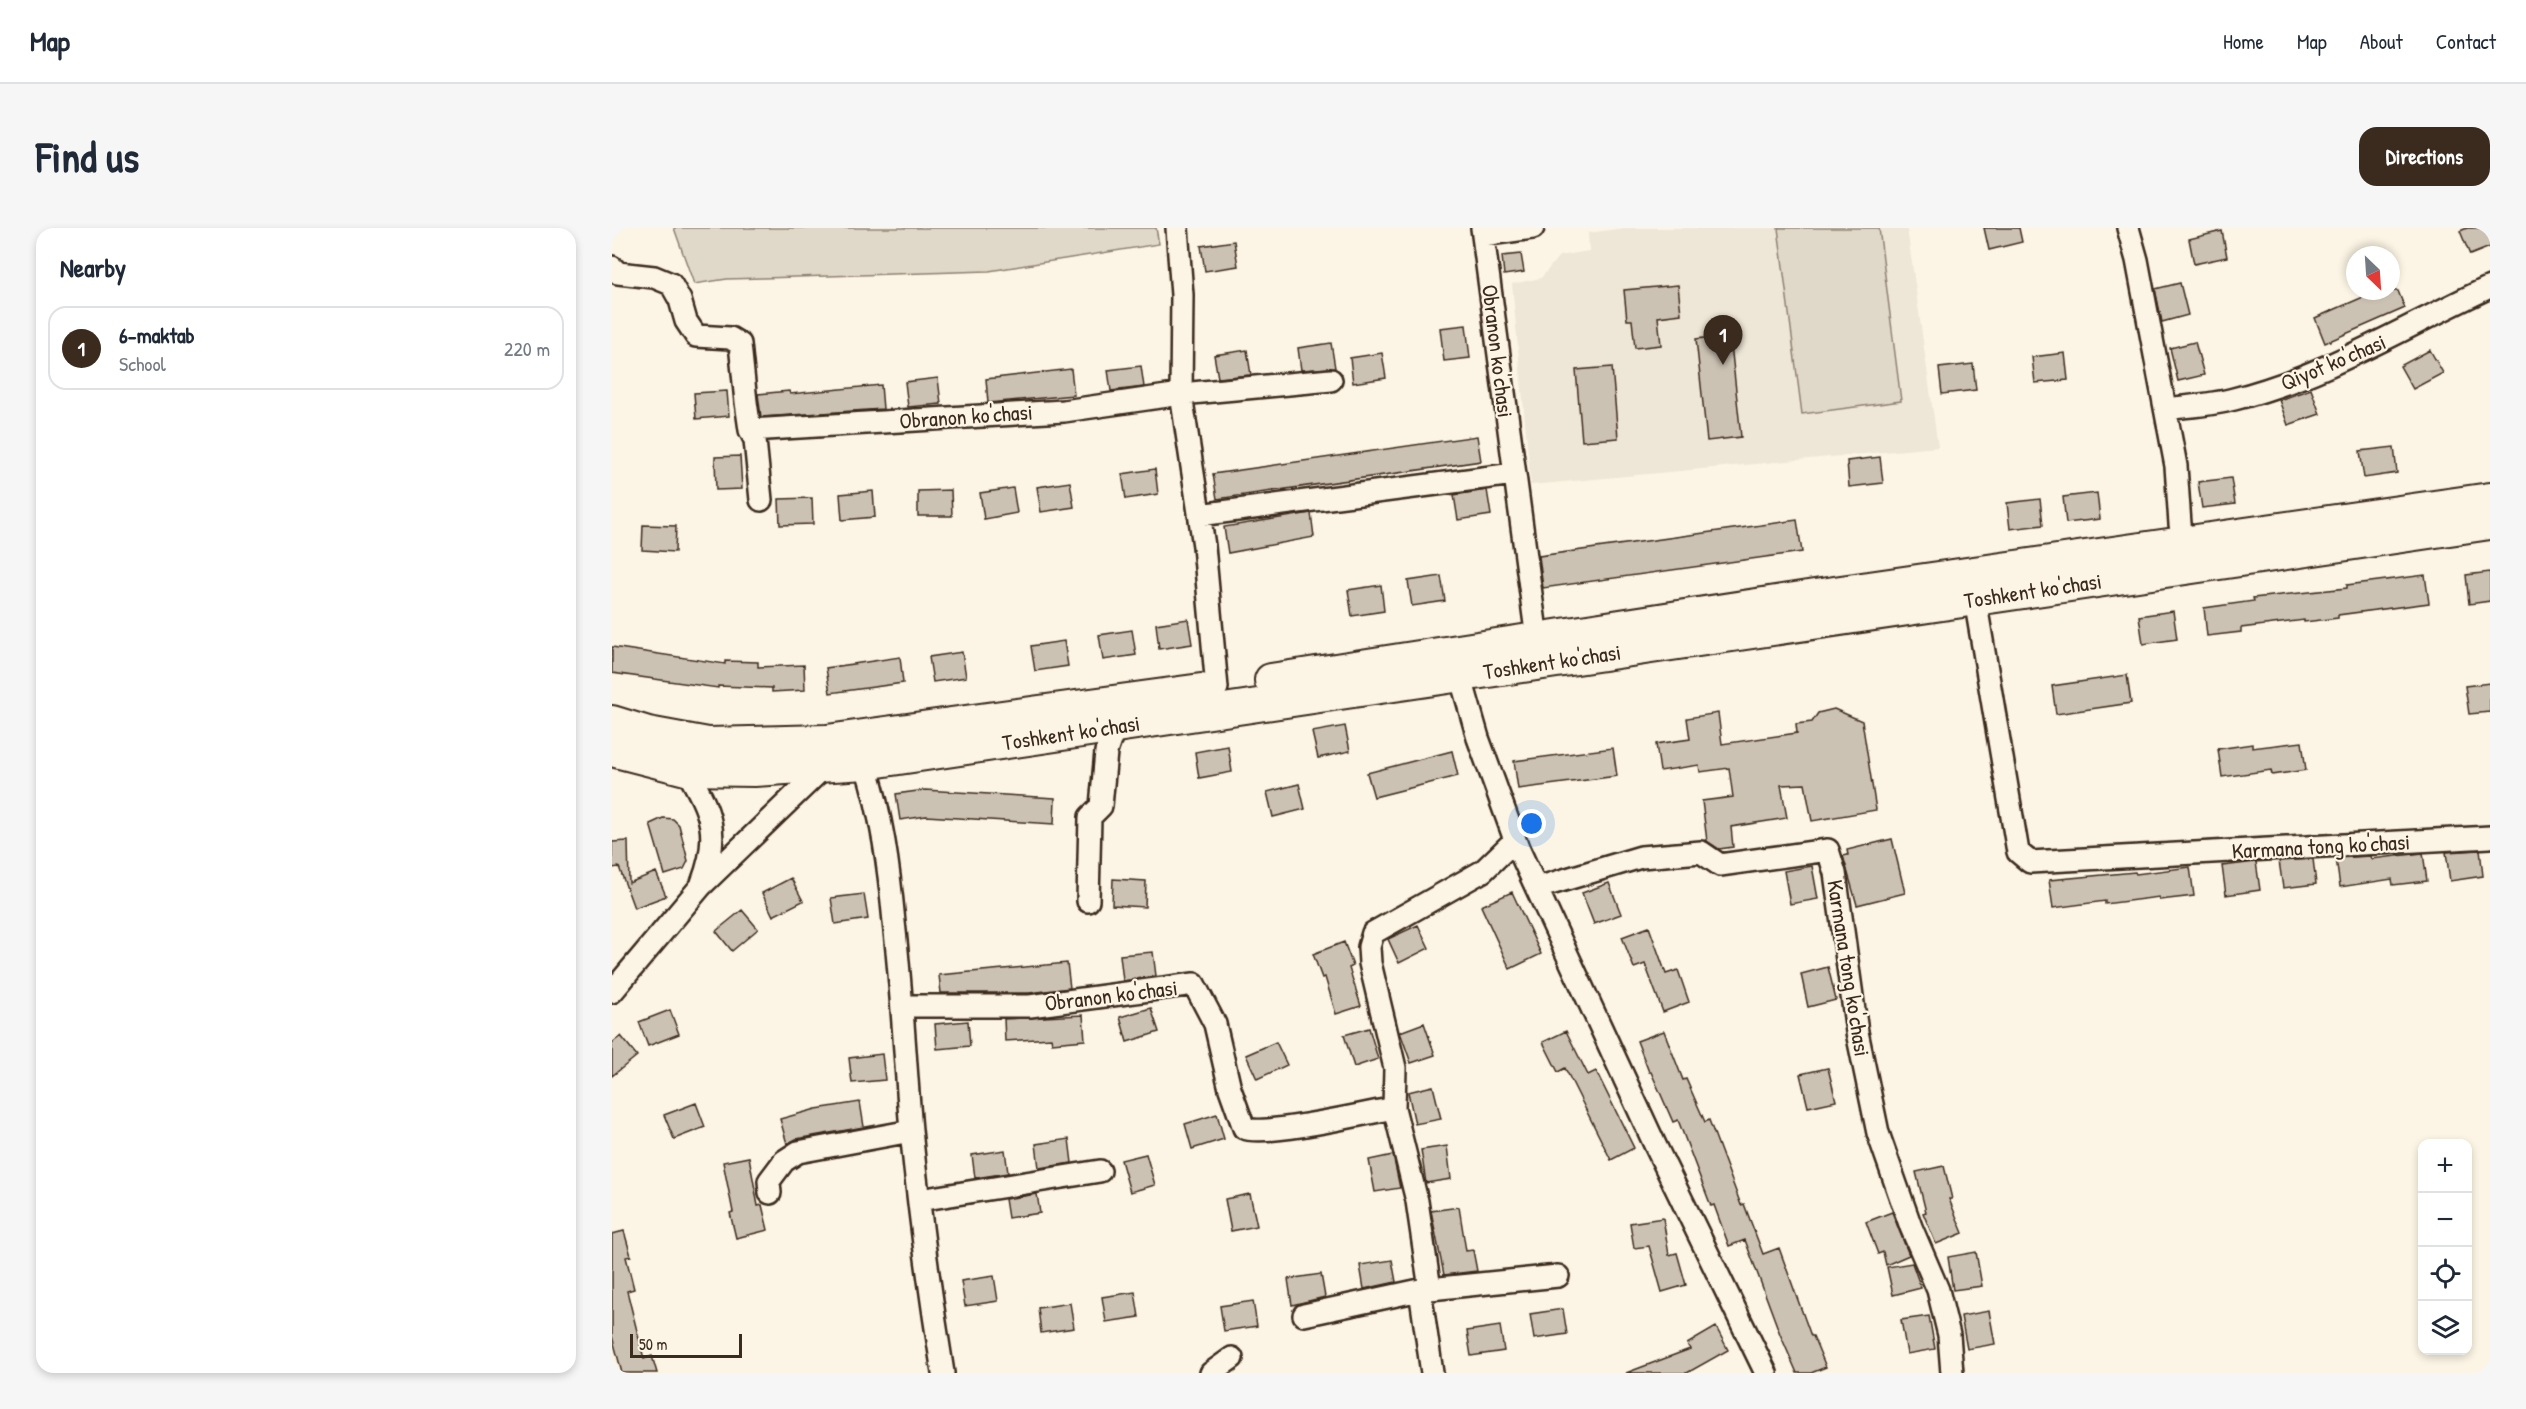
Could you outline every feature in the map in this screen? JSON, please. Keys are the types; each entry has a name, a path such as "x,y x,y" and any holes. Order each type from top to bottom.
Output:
{"highway":[{"name":"Toshkent ko'chasi","path":"612,750 686,769 754,770 865,763 1231,707 1975,599 2185,555 2490,499"},
{"name":"Toshkent ko'chasi","path":"612,722 648,733 708,744 827,741 1217,688 1537,639 2185,555 2490,523"}],"street":[{"path":"1177,228 1182,296 1181,394 1199,515 1217,688"},
{"path":"1482,231 1533,228"},
{"path":"2128,228 2137,260 2176,466 2180,524 2185,555"},
{"name":"Obranon ko'chasi","path":"1482,231 1537,639"},
{"path":"612,267 618,273 654,277 671,284 680,300 686,321 696,336 730,338 740,344 750,430 755,440 761,500"},
{"name":"Qiyot ko'chasi","path":"2166,409 2232,400 2301,378 2380,343 2490,287"},
{"name":"Obranon ko'chasi","path":"750,430 1064,411 1181,394 1331,380"},
{"path":"1199,515 1514,474"},
{"name":"Karmana tong ko'chasi","path":"1975,599 2018,852 2030,862 2490,837"},
{"path":"1460,675 1478,738 1515,840 1656,1147 1766,1373"},
{"path":"1088,902 1090,817 1101,806 1106,752 1115,726"},
{"path":"865,763 876,797 886,849 903,1006 911,1131 932,1304 943,1373"},
{"path":"612,992 701,886 824,767"},
{"path":"686,769 703,799 711,822 712,857 701,886"},
{"path":"1432,1373 1417,1201 1394,1108 1395,1068 1370,963 1370,946 1373,933 1483,871 1515,840"},
{"name":"Karmana tong ko'chasi","path":"1537,888 1641,857 1701,852 1720,865 1827,849 1835,873 1857,1032 1878,1133 1911,1227 1938,1290 1949,1335 1952,1373"},
{"name":"Obranon ko'chasi","path":"903,1006 1030,1006 1194,984 1215,1024 1230,1089 1244,1128 1252,1132 1394,1108"},
{"path":"770,1193 769,1181 784,1161 798,1152 911,1131"},
{"path":"919,1200 1100,1171"},
{"path":"1304,1315 1425,1290 1558,1276"},
{"path":"1211,1373 1232,1358"}],"shaded area":[{"path":"674,228 1156,228 1159,244 989,271 727,279 694,284"},
{"path":"1625,228 1907,228 1938,447 1531,485 1512,284 1541,278 1559,256 1589,251 1588,233"},
{"path":"1778,228 1879,228 1901,401 1802,414"}],"building":[{"path":"1984,228 2019,228 2022,242 1989,250"},
{"path":"2467,228 2490,228 2490,247 2470,255 2460,231"},
{"path":"2222,231 2227,257 2194,264 2189,239"},
{"path":"1234,241 1238,266 1205,271 1201,246"},
{"path":"1521,254 1524,272 1504,275 1502,256"},
{"path":"2180,283 2188,315 2162,322 2155,289"},
{"path":"1678,285 1681,314 1658,317 1661,345 1635,348 1632,320 1627,320 1624,290"},
{"path":"2400,296 2405,308 2325,343 2315,318 2356,300 2400,300"},
{"path":"1466,325 1470,358 1444,361 1440,328"},
{"path":"1730,335 1741,437 1707,441 1696,339"},
{"path":"2195,342 2204,375 2178,381 2170,348"},
{"path":"1331,343 1335,368 1301,370 1298,348"},
{"path":"1247,350 1251,375 1218,378 1214,355"},
{"path":"2430,350 2443,373 2413,389 2400,366"},
{"path":"1382,353 1386,378 1353,383 1350,358"},
{"path":"2065,353 2068,380 2035,383 2032,357"},
{"path":"1973,364 1976,390 1942,394 1939,368"},
{"path":"1141,366 1144,387 1111,391 1108,370"},
{"path":"1612,367 1618,438 1582,441 1576,370"},
{"path":"1071,369 1074,395 988,403 986,379"},
{"path":"938,378 941,404 908,407 905,382"},
{"path":"881,385 883,409 761,417 758,394 789,391 790,394"},
{"path":"2311,389 2320,414 2288,425 2279,400"},
{"path":"727,391 729,416 696,419 694,393"},
{"path":"1477,436 1481,461 1217,499 1213,474"},
{"path":"2394,447 2397,473 2364,478 2360,451"},
{"path":"740,456 742,489 716,490 715,457"},
{"path":"1880,457 1883,483 1849,487 1847,461"},
{"path":"1155,469 1158,494 1126,499 1122,474"},
{"path":"2231,478 2235,504 2202,508 2198,482"},
{"path":"1070,482 1074,507 1041,512 1037,487"},
{"path":"1013,488 1017,513 984,519 980,493"},
{"path":"951,490 952,516 918,516 918,491"},
{"path":"1487,490 1491,515 1458,520 1454,495"},
{"path":"873,491 875,517 842,520 840,494"},
{"path":"2097,493 2100,519 2066,523 2063,497"},
{"path":"812,498 813,524 780,525 779,499"},
{"path":"2040,499 2043,525 2010,529 2007,503"},
{"path":"1311,513 1314,537 1228,553 1224,527"},
{"path":"1797,520 1802,552 1543,588 1539,556"},
{"path":"643,525 676,526 675,552 642,550"},
{"path":"2490,572 2490,601 2469,604 2466,575"},
{"path":"2425,575 2429,603 2338,615 2338,618 2241,628 2241,632 2207,636 2204,608 2254,601 2253,598 2347,588 2347,585"},
{"path":"1441,576 1445,601 1412,606 1408,581"},
{"path":"1381,585 1384,611 1352,616 1348,590"},
{"path":"2173,611 2177,639 2143,644 2139,616"},
{"path":"1188,619 1192,644 1159,649 1156,624"},
{"path":"1132,630 1136,655 1103,660 1099,635"},
{"path":"1064,641 1068,666 1035,671 1031,646"},
{"path":"612,647 725,664 725,661 758,662 758,667 804,665 805,690 772,692 772,688 718,686 718,688 612,673"},
{"path":"962,652 966,677 933,682 929,657"},
{"path":"900,657 903,683 830,693 826,668"},
{"path":"2127,675 2131,703 2056,714 2052,686"},
{"path":"2490,683 2490,712 2469,714 2465,686"},
{"path":"1834,709 1862,721 1876,810 1812,821 1805,784 1781,785 1787,818 1731,827 1733,847 1719,849 1707,841 1702,801 1733,797 1729,768 1700,772 1699,765 1660,771 1656,744 1690,739 1687,718 1718,713 1722,744 1797,733 1796,724 1812,722 1818,713"},
{"path":"1345,726 1350,751 1318,758 1312,732"},
{"path":"2302,742 2306,770 2272,775 2271,770 2222,777 2218,749 2252,744 2252,748"},
{"path":"1228,746 1232,772 1199,778 1195,752"},
{"path":"1613,748 1617,776 1518,789 1514,761"},
{"path":"1452,751 1458,776 1374,797 1367,773"},
{"path":"1299,784 1305,809 1273,817 1267,792"},
{"path":"925,790 1055,798 1054,824 926,816 900,820 896,794"},
{"path":"663,818 673,819 679,825 688,861 684,869 665,875 650,824"},
{"path":"1892,839 1905,893 1857,905 1843,856 1848,855 1847,850"},
{"path":"628,841 629,883 656,872 666,896 634,908 619,867 612,868 612,842"},
{"path":"2480,850 2483,876 2450,881 2446,852"},
{"path":"2423,853 2427,881 2393,885 2392,879 2340,887 2336,858 2370,856 2371,859"},
{"path":"2313,859 2316,884 2283,888 2279,861"},
{"path":"2256,862 2260,890 2226,895 2222,866"},
{"path":"1812,866 1818,899 1790,904 1784,871"},
{"path":"2190,867 2194,896 2160,900 2159,897 2105,904 2105,901 2053,908 2049,880 2135,872 2136,874"},
{"path":"791,878 803,901 773,916 762,893"},
{"path":"1113,879 1146,881 1145,907 1112,905"},
{"path":"1609,883 1621,914 1594,924 1582,893"},
{"path":"1512,892 1541,954 1510,969 1481,906"},
{"path":"864,894 868,919 835,924 831,898"},
{"path":"742,910 758,929 732,951 716,931"},
{"path":"1418,925 1429,948 1399,963 1388,939"},
{"path":"1649,927 1666,974 1678,970 1689,1002 1663,1012 1645,964 1634,968 1622,937"},
{"path":"1344,942 1353,966 1349,968 1361,1006 1336,1014 1325,977 1322,978 1313,954"},
{"path":"1153,952 1156,976 1123,981 1120,955"},
{"path":"1067,963 1070,988 1029,993 941,993 939,975"},
{"path":"1828,967 1836,1000 1808,1007 1801,974"},
{"path":"1151,1008 1159,1032 1127,1042 1120,1017"},
{"path":"670,1010 679,1034 648,1046 639,1022"},
{"path":"1083,1015 1085,1040 1052,1043 1051,1038 1005,1041 1004,1019"},
{"path":"968,1021 970,1046 937,1049 935,1024"},
{"path":"1424,1023 1435,1055 1411,1063 1400,1032"},
{"path":"1369,1028 1378,1059 1354,1067 1344,1035"},
{"path":"1566,1031 1588,1075 1596,1071 1634,1148 1611,1160 1565,1068 1558,1072 1543,1042"},
{"path":"1664,1031 1683,1080 1686,1079 1705,1122 1709,1120 1741,1205 1744,1204 1763,1254 1779,1248 1811,1336 1813,1336 1826,1367 1811,1373 1797,1373 1745,1240 1729,1246 1678,1120 1673,1122 1637,1041"},
{"path":"621,1036 637,1056 612,1076 612,1043"},
{"path":"1276,1042 1287,1065 1257,1079 1246,1055"},
{"path":"882,1054 885,1080 852,1083 849,1058"},
{"path":"1828,1068 1836,1101 1808,1107 1800,1074"},
{"path":"1433,1086 1441,1119 1415,1124 1408,1092"},
{"path":"860,1102 864,1127 796,1139 787,1144 780,1119 816,1109"},
{"path":"696,1103 705,1127 674,1139 664,1115"},
{"path":"1217,1114 1224,1139 1192,1149 1185,1124"},
{"path":"1069,1139 1072,1163 1039,1168 1036,1144"},
{"path":"1447,1146 1451,1179 1426,1183 1421,1150"},
{"path":"1005,1150 1008,1173 975,1178 972,1155"},
{"path":"1146,1154 1155,1185 1130,1192 1121,1160"},
{"path":"1393,1155 1400,1188 1375,1192 1369,1160"},
{"path":"749,1157 758,1206 762,1205 768,1230 736,1238 723,1162"},
{"path":"1944,1166 1952,1199 1949,1199 1963,1233 1936,1244 1923,1213 1926,1212 1916,1172"},
{"path":"1037,1194 1040,1213 1008,1218 1005,1199"},
{"path":"1250,1194 1257,1226 1231,1231 1225,1199"},
{"path":"1459,1207 1466,1251 1473,1250 1477,1271 1444,1275 1431,1211"},
{"path":"1892,1212 1909,1255 1886,1265 1883,1252 1878,1254 1866,1222"},
{"path":"1663,1218 1669,1255 1677,1253 1686,1285 1662,1292 1649,1246 1634,1248 1630,1223"},
{"path":"624,1231 631,1256 626,1257 634,1289 627,1291 644,1359 652,1356 657,1373 622,1373 612,1336 612,1234"},
{"path":"1976,1252 1982,1286 1953,1290 1948,1257"},
{"path":"1392,1260 1396,1282 1364,1289 1360,1265"},
{"path":"1912,1263 1921,1288 1893,1295 1887,1267"},
{"path":"1321,1274 1325,1297 1292,1305 1288,1279"},
{"path":"994,1276 998,1301 965,1306 961,1281"},
{"path":"1135,1292 1139,1317 1106,1322 1102,1297"},
{"path":"1253,1301 1257,1326 1224,1331 1220,1306"},
{"path":"1070,1303 1074,1328 1041,1333 1038,1308"},
{"path":"1563,1309 1567,1334 1534,1339 1530,1314"},
{"path":"1989,1311 1995,1344 1967,1349 1961,1316"},
{"path":"1929,1316 1935,1349 1907,1354 1901,1320"},
{"path":"1500,1326 1504,1351 1471,1356 1467,1331"},
{"path":"1716,1327 1728,1350 1687,1373 1626,1373 1690,1349 1687,1344"}],"place":[{"name":"6-maktab","path":"1723,365"}]}
